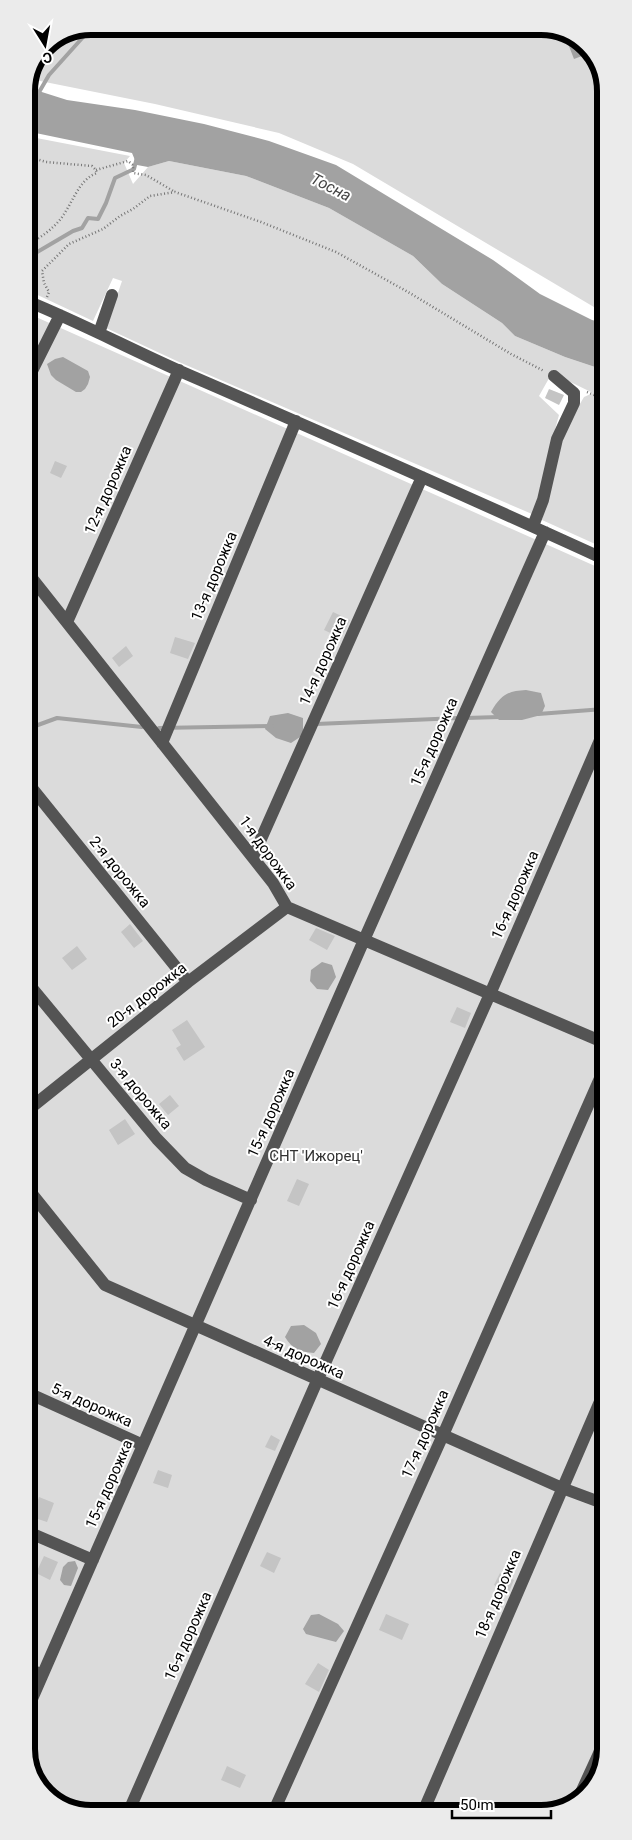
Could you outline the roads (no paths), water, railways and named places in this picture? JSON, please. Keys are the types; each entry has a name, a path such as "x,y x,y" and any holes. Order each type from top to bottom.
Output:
{"street":[{"path":"99,333 112,295"},
{"path":"35,304 597,556"},
{"path":"35,365 60,315"},
{"name":"12-я дорожка","path":"67,622 179,370"},
{"path":"533,526 543,500 557,439 574,403 574,393 554,376"},
{"name":"13-я дорожка","path":"163,740 296,421"},
{"name":"14-я дорожка","path":"253,857 422,478"},
{"name":"15-я дорожка","path":"35,1692 545,532"},
{"name":"1-я дорожка","path":"35,582 163,740 273,883 288,907 597,1040"},
{"name":"16-я дорожка","path":"132,1805 597,747"},
{"name":"2-я дорожка","path":"35,792 188,982"},
{"name":"20-я дорожка","path":"35,1104 188,982 288,907"},
{"name":"3-я дорожка","path":"35,991 157,1139 185,1168 250,1200"},
{"name":"17-я дорожка","path":"277,1805 597,1085"},
{"name":"4-я дорожка","path":"35,1198 105,1285 317,1381 443,1434 562,1488 597,1501"},
{"name":"5-я дорожка","path":"35,1396 143,1445"},
{"name":"18-я дорожка","path":"426,1805 597,1408"},
{"path":"35,1535 93,1560"},
{"path":"35,1672 42,1675"},
{"path":"586,1781 596,1760"}],"water":[{"path":"567,42 584,55 574,59"},
{"name":"Тосна","path":"35,90 67,100 135,110 204,124 269,141 336,165 493,260 540,294 597,321 597,368 565,357 515,336 502,323 442,284 413,256 329,208 246,176 169,161 148,167 137,165 132,153 35,133"},
{"path":"63,357 88,371 90,377 88,384 81,392 76,392 51,375 47,364"},
{"path":"526,690 541,693 545,706 541,715 522,720 499,720 491,712 505,695 514,691"},
{"path":"288,713 303,718 303,735 291,743 276,738 265,729 270,716"},
{"path":"322,962 332,965 336,977 328,990 317,989 310,981 311,970"},
{"path":"304,1325 316,1333 321,1344 314,1353 297,1349 285,1337 291,1326"},
{"path":"75,1561 78,1568 71,1586 64,1585 60,1580 63,1567 68,1562"},
{"path":"319,1614 338,1624 344,1631 336,1642 306,1634 303,1629 311,1615"}],"waterway":[{"path":"38,94 49,75 84,36"},
{"path":"35,253 73,231 82,228 88,218 98,219 115,178 134,169 137,157"},
{"path":"538,714 597,710"},
{"path":"466,718 499,717"},
{"path":"35,726 57,718 142,727"},
{"path":"316,724 459,718"},
{"path":"159,728 272,726"}],"park label":[{"name":"СНТ 'Ижорец'","path":"316,1156"}]}
